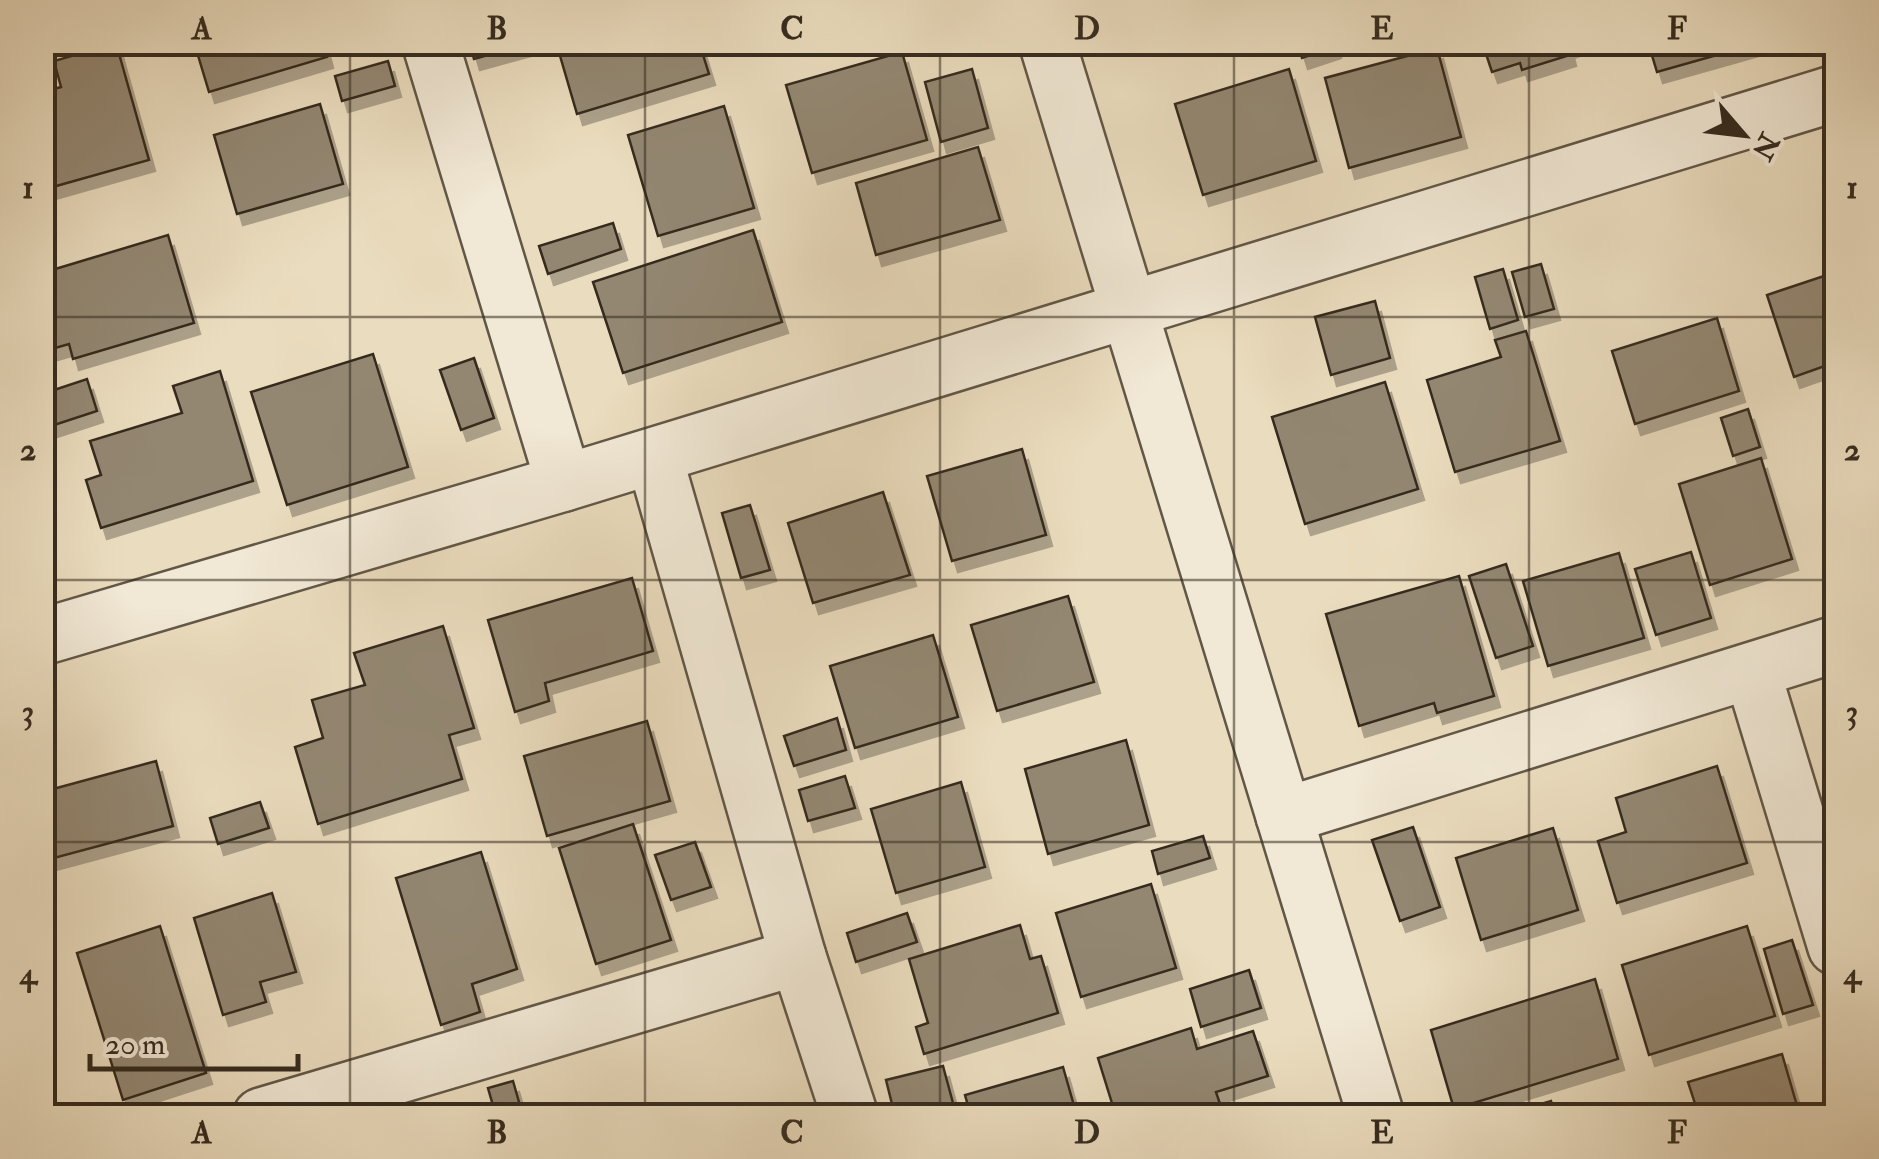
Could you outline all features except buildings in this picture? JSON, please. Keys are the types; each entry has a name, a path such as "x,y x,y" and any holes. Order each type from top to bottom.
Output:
{"street":[{"path":"430,42 564,483"},
{"path":"1047,42 1376,1116"},
{"path":"42,637 1129,312 1836,93"},
{"path":"654,456 798,956 850,1116"},
{"path":"1284,816 1836,644"},
{"path":"1752,671 1836,947"},
{"path":"260,1116 798,956"}]}
